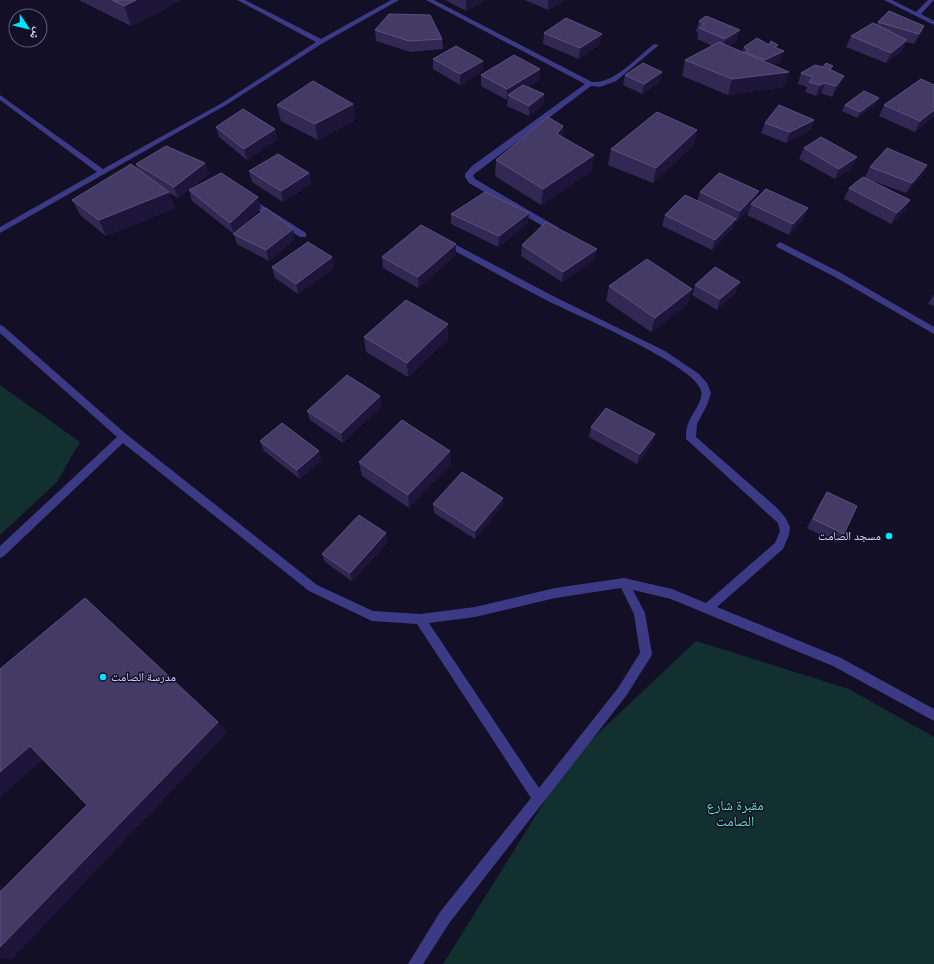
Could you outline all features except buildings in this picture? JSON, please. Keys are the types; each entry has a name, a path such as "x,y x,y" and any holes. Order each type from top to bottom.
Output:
{"street":[{"path":"240,0 321,42"},
{"path":"0,230 161,143 321,42 396,0"},
{"path":"429,0 590,84 600,85 614,80 656,45"},
{"path":"887,0 934,22"},
{"path":"917,15 931,0"},
{"path":"562,233 472,181 469,177 475,168 590,84"},
{"path":"0,97 103,173"},
{"path":"242,196 303,235"},
{"path":"438,238 563,305 649,347 690,370 704,385 707,393 705,400 691,424 691,439 773,511 786,528 786,534 779,546 708,608"},
{"path":"780,245 838,275 934,330"},
{"path":"0,328 123,437 313,588 372,616 420,619 475,612 555,593 624,583 672,594 836,662 934,715"},
{"path":"0,553 123,437"},
{"path":"415,964 445,917 622,692 646,654 639,613 624,583"},
{"path":"420,619 539,799"}],"green space":[{"path":"0,385 80,442 57,482 0,535"},
{"name":"مقبرة شارع الصامت","path":"696,641 849,689 934,737 934,964 443,964 571,759"}],"place":[{"name":"مسجد الصامت","path":"889,536"},
{"name":"مدرسة الصامت","path":"103,677"}]}
